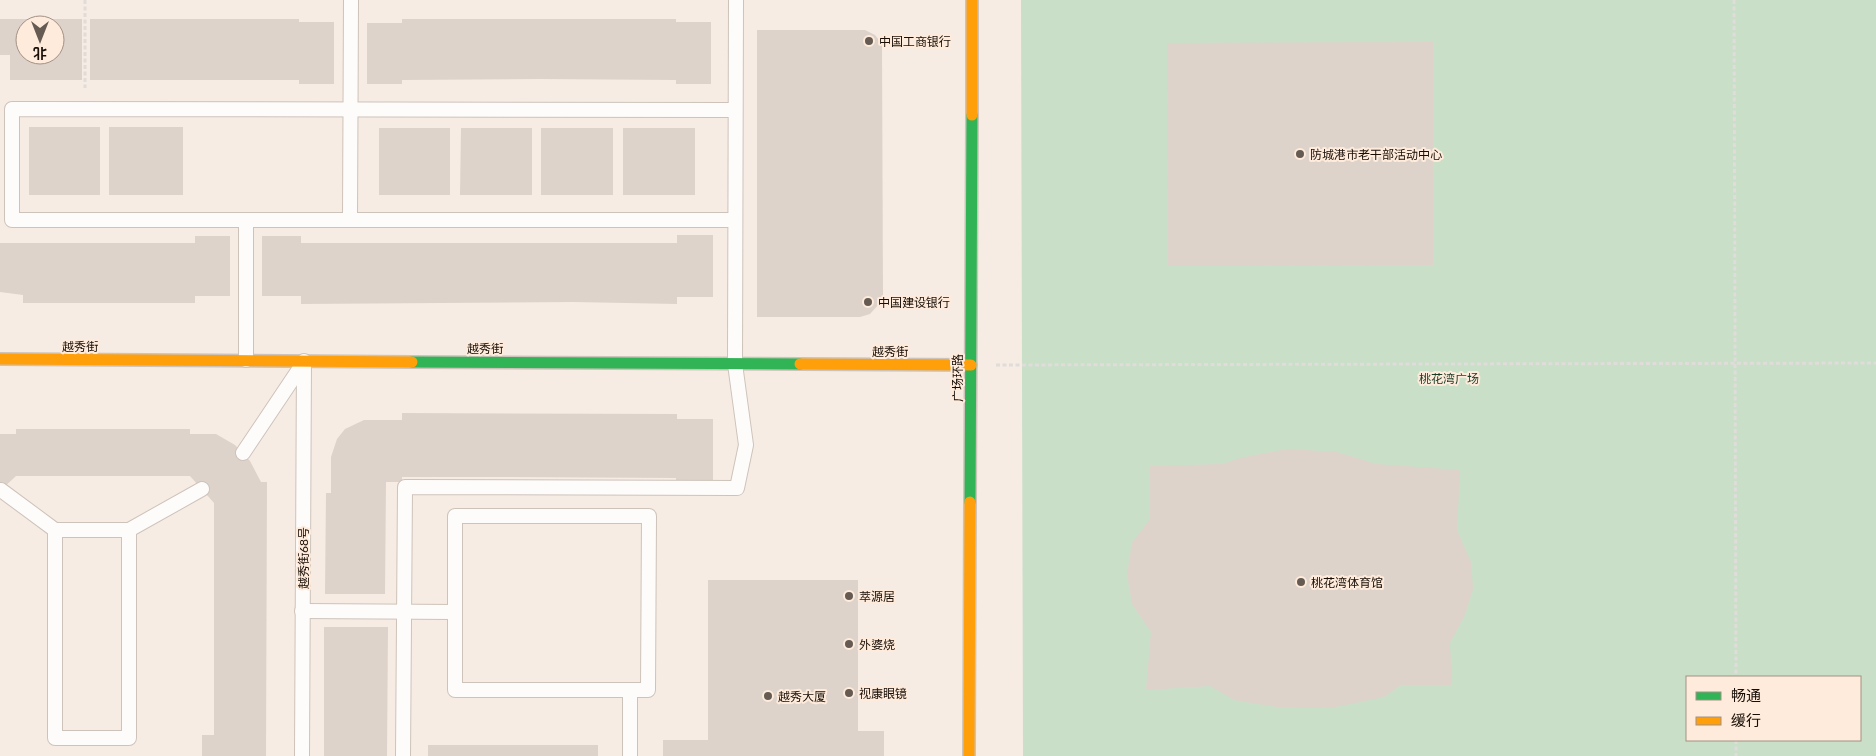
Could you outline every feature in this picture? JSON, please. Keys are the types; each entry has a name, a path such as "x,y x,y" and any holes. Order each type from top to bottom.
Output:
{"street":[{"name":"广场环路","path":"969,756 972,0"},
{"name":"越秀街","path":"0,359 971,365"}],"lane":[{"path":"350,220 351,0"},
{"path":"403,756 405,487 737,488 746,446 735,364 736,0"},
{"path":"735,110 12,109 12,220 735,220"},
{"path":"246,220 246,360"},
{"path":"243,453 304,361"},
{"name":"越秀街68号","path":"302,756 304,361"},
{"path":"1,490 56,530 129,530 202,489"},
{"path":"456,516 649,516 648,690 630,690 455,690 456,516"},
{"path":"56,530 55,738 129,738 129,530"},
{"path":"302,611 455,612"},
{"path":"630,690 630,756"}],"path":[{"path":"85,0 85,109"},
{"path":"1734,0 1736,676"},
{"path":"971,365 1876,363"},
{"path":"1736,741 1736,756"}],"green space":[{"name":"桃花湾广场","path":"1021,0 1876,0 1876,756 1023,756"}],"building":[{"path":"0,19 15,19 15,65 65,65 65,19 82,19 82,80 10,80 10,55 0,55"},
{"path":"90,19 299,19 299,22 334,22 334,84 299,84 299,80 90,80"},
{"path":"402,19 676,19 676,22 711,22 711,84 676,84 676,80 539,79 402,80 402,84 367,84 367,23 402,23"},
{"path":"757,30 865,30 875,35 882,44 883,296 870,314 860,317 757,317"},
{"name":"防城港市老干部活动中心","path":"1433,42 1433,265 1168,266 1167,43"},
{"path":"29,127 100,127 100,195 29,195"},
{"path":"109,127 183,127 183,195 109,195"},
{"path":"379,128 450,128 450,195 379,195"},
{"path":"461,128 532,128 532,195 460,195"},
{"path":"541,128 613,128 613,195 541,195"},
{"path":"623,128 695,128 695,195 623,195"},
{"path":"677,235 713,235 713,297 677,297 677,304 574,302 301,304 301,296 262,296 262,236 301,236 301,243 677,243"},
{"path":"195,236 230,236 230,296 195,296 195,303 23,303 23,295 0,292 0,243 195,243"},
{"path":"402,413 677,414 677,419 713,419 713,482 676,482 676,478 402,477 402,482 386,482 385,594 325,594 326,493 331,493 331,457 337,439 345,429 364,420 402,420"},
{"path":"16,429 190,429 190,434 216,434 235,445 250,461 261,482 267,482 266,756 202,756 202,735 214,735 214,503 190,476 16,476 0,491 0,434 16,434"},
{"name":"桃花湾体育馆","path":"1287,449 1337,452 1376,464 1460,470 1457,530 1471,562 1473,589 1465,615 1450,643 1452,685 1401,685 1384,697 1331,708 1277,707 1234,700 1210,686 1146,690 1151,632 1132,604 1127,574 1132,543 1150,519 1150,466 1223,464 1240,458"},
{"path":"708,580 858,580 858,731 884,731 884,756 663,756 663,740 708,740"},
{"path":"324,627 388,627 387,756 324,756"},
{"path":"428,745 598,745 598,756 428,756"}],"traffic: fast":[{"path":"970,502 972,115"},
{"path":"412,362 800,364"}],"traffic: slow":[{"path":"972,0 972,115"},
{"path":"0,359 412,362"},
{"path":"800,364 971,365"},
{"path":"969,756 970,502"}],"place":[{"name":"中国工商银行","path":"869,41"},
{"name":"防城港市老干部活动中心","path":"1300,154"},
{"name":"中国建设银行","path":"868,302"},
{"name":"桃花湾体育馆","path":"1301,582"},
{"name":"萃源居","path":"849,596"},
{"name":"外婆烧","path":"849,644"},
{"name":"视康眼镜","path":"849,693"},
{"name":"越秀大厦","path":"768,696"}]}
